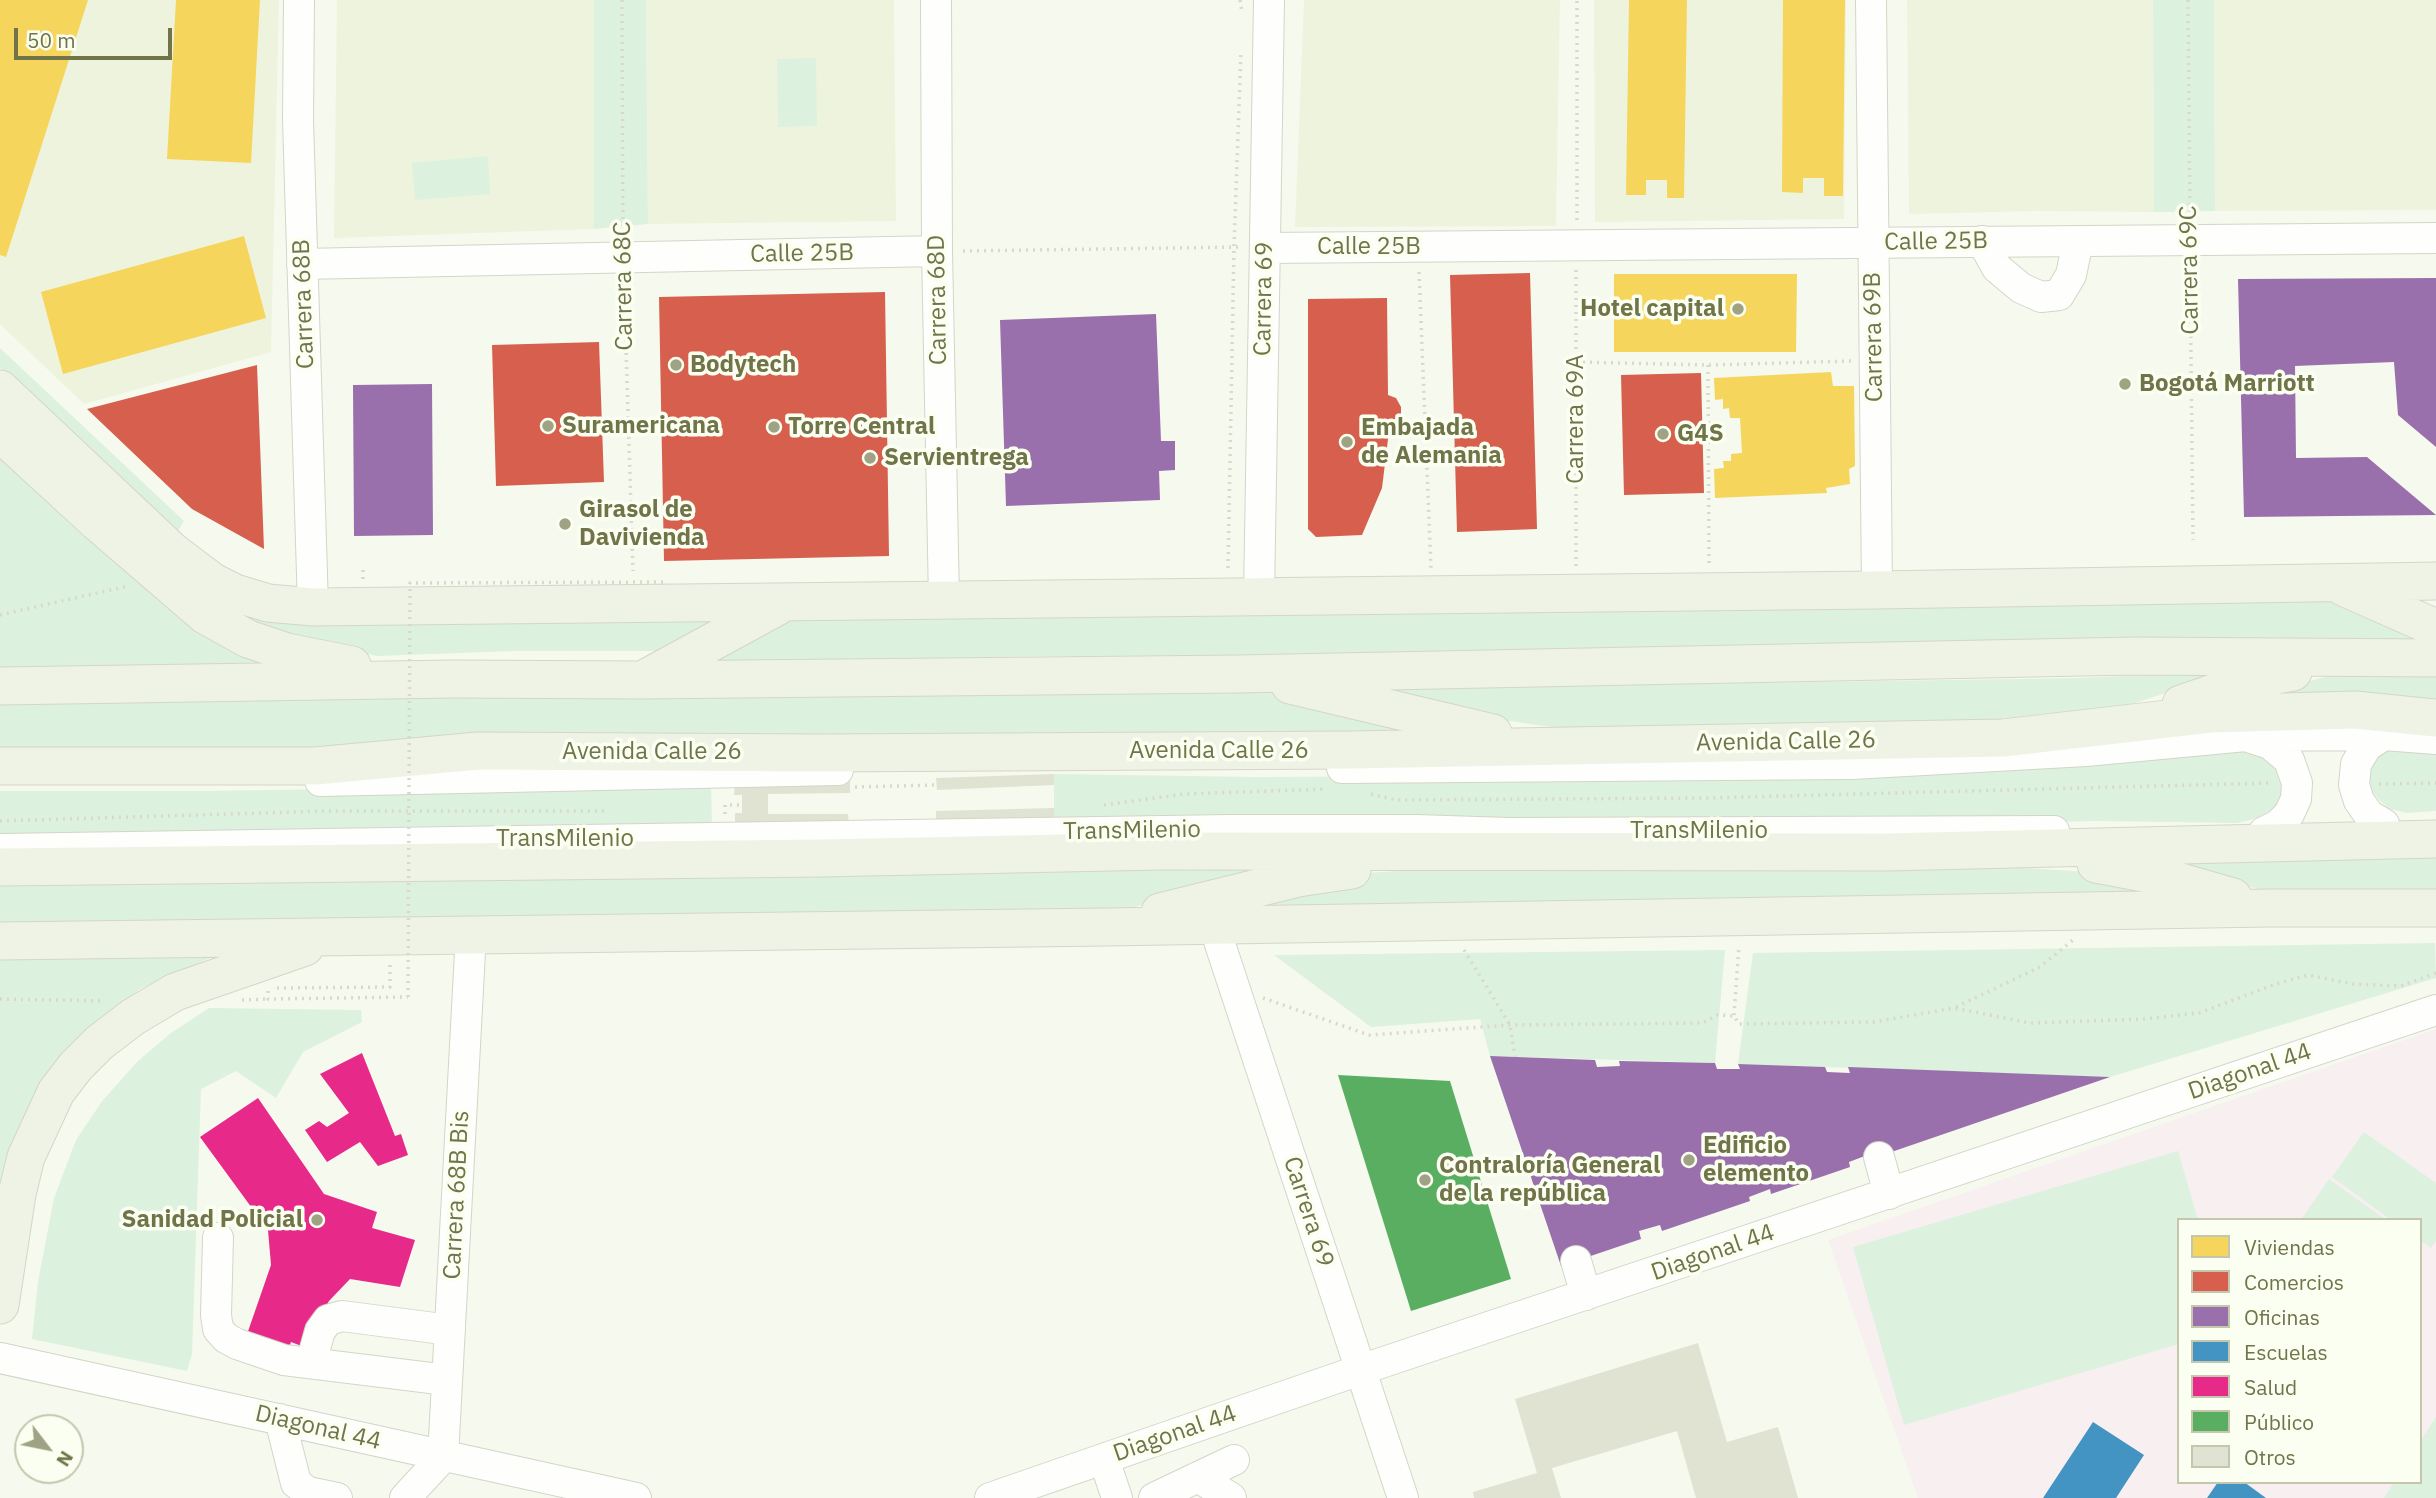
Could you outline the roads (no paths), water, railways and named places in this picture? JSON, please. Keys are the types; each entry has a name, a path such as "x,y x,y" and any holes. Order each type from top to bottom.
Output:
{"main road":[{"path":"0,389 172,551 213,582 235,593 268,603 313,607 1877,590 2436,581"},
{"path":"0,433 165,582 205,615 248,639 330,662 453,679"},
{"path":"2333,582 2436,628"},
{"path":"642,680 785,602"},
{"path":"0,686 453,679 642,680 1237,674 2134,656 2436,658"},
{"path":"2095,727 2175,706 2255,679 2377,658"},
{"path":"1237,674 1489,732 1598,745"},
{"name":"Avenida Calle 26","path":"0,766 314,766 478,751 835,753 1310,750 2003,738 2210,714 2342,710 2436,718"},
{"path":"0,867 1160,851 1973,850 2436,839"},
{"path":"1973,850 2090,863 2160,876 2269,908"},
{"path":"1106,927 1298,878 1492,852"},
{"path":"0,941 471,933 1214,926 2269,908 2436,908"},
{"path":"0,1305 17,1194 26,1157 56,1092 76,1066 124,1023 175,992 338,936"}],"street":[{"name":"Carrera 68B","path":"299,0 298,120 313,607"},
{"name":"Carrera 68D","path":"936,0 937,251 944,600"},
{"name":"Carrera 69","path":"1259,597 1269,0"},
{"name":"Carrera 69B","path":"1871,0 1877,590"},
{"name":"Calle 25B","path":"1265,248 2436,237"},
{"path":"1982,242 1997,268 2021,288 2041,297 2059,295 2071,275 2078,241"},
{"name":"Calle 25B","path":"302,264 937,251"},
{"path":"2384,824 2369,815 2359,801 2354,785 2356,764 2367,746 2385,735"},
{"path":"0,782 288,782 1067,765 1295,769 1852,764 2086,751 2246,736 2385,735 2436,740"},
{"path":"2246,736 2270,744 2289,760 2297,783 2296,799 2289,814 2278,825 2264,832"},
{"name":"TransMilenio","path":"0,849 1229,830 1507,833 1842,830 2264,832 2436,821"},
{"name":"Carrera 69","path":"1214,926 1403,1498"},
{"name":"Carrera 68B Bis","path":"443,1457 471,933"},
{"name":"Diagonal 44","path":"990,1498 1360,1370 2436,1010"},
{"path":"1879,1157 1889,1194"},
{"path":"218,1238 216,1315 218,1329 226,1338 284,1360 447,1380"},
{"path":"1576,1261 1586,1296"},
{"path":"310,1363 320,1331 328,1320 342,1316 450,1330"},
{"name":"Diagonal 44","path":"0,1358 636,1498"},
{"path":"280,1419 296,1483 303,1490 337,1498"},
{"path":"405,1498 443,1457"},
{"path":"1104,1459 1117,1498"},
{"path":"1154,1498 1234,1460"},
{"path":"1198,1477 1231,1498"}],"place":[{"name":"Hotel capital","path":"1738,309"},
{"name":"Bodytech","path":"676,365"},
{"name":"Bogotá Marriott","path":"2125,384"},
{"name":"Suramericana","path":"548,426"},
{"name":"Torre Central","path":"774,427"},
{"name":"G4S","path":"1663,434"},
{"name":"Embajada de Alemania","path":"1347,442"},
{"name":"Servientrega","path":"870,458"},
{"name":"Girasol de Davivienda","path":"565,524"},
{"name":"Edificio elemento","path":"1689,1160"},
{"name":"Contraloría General de la república","path":"1425,1180"},
{"name":"Sanidad Policial","path":"317,1220"}]}
